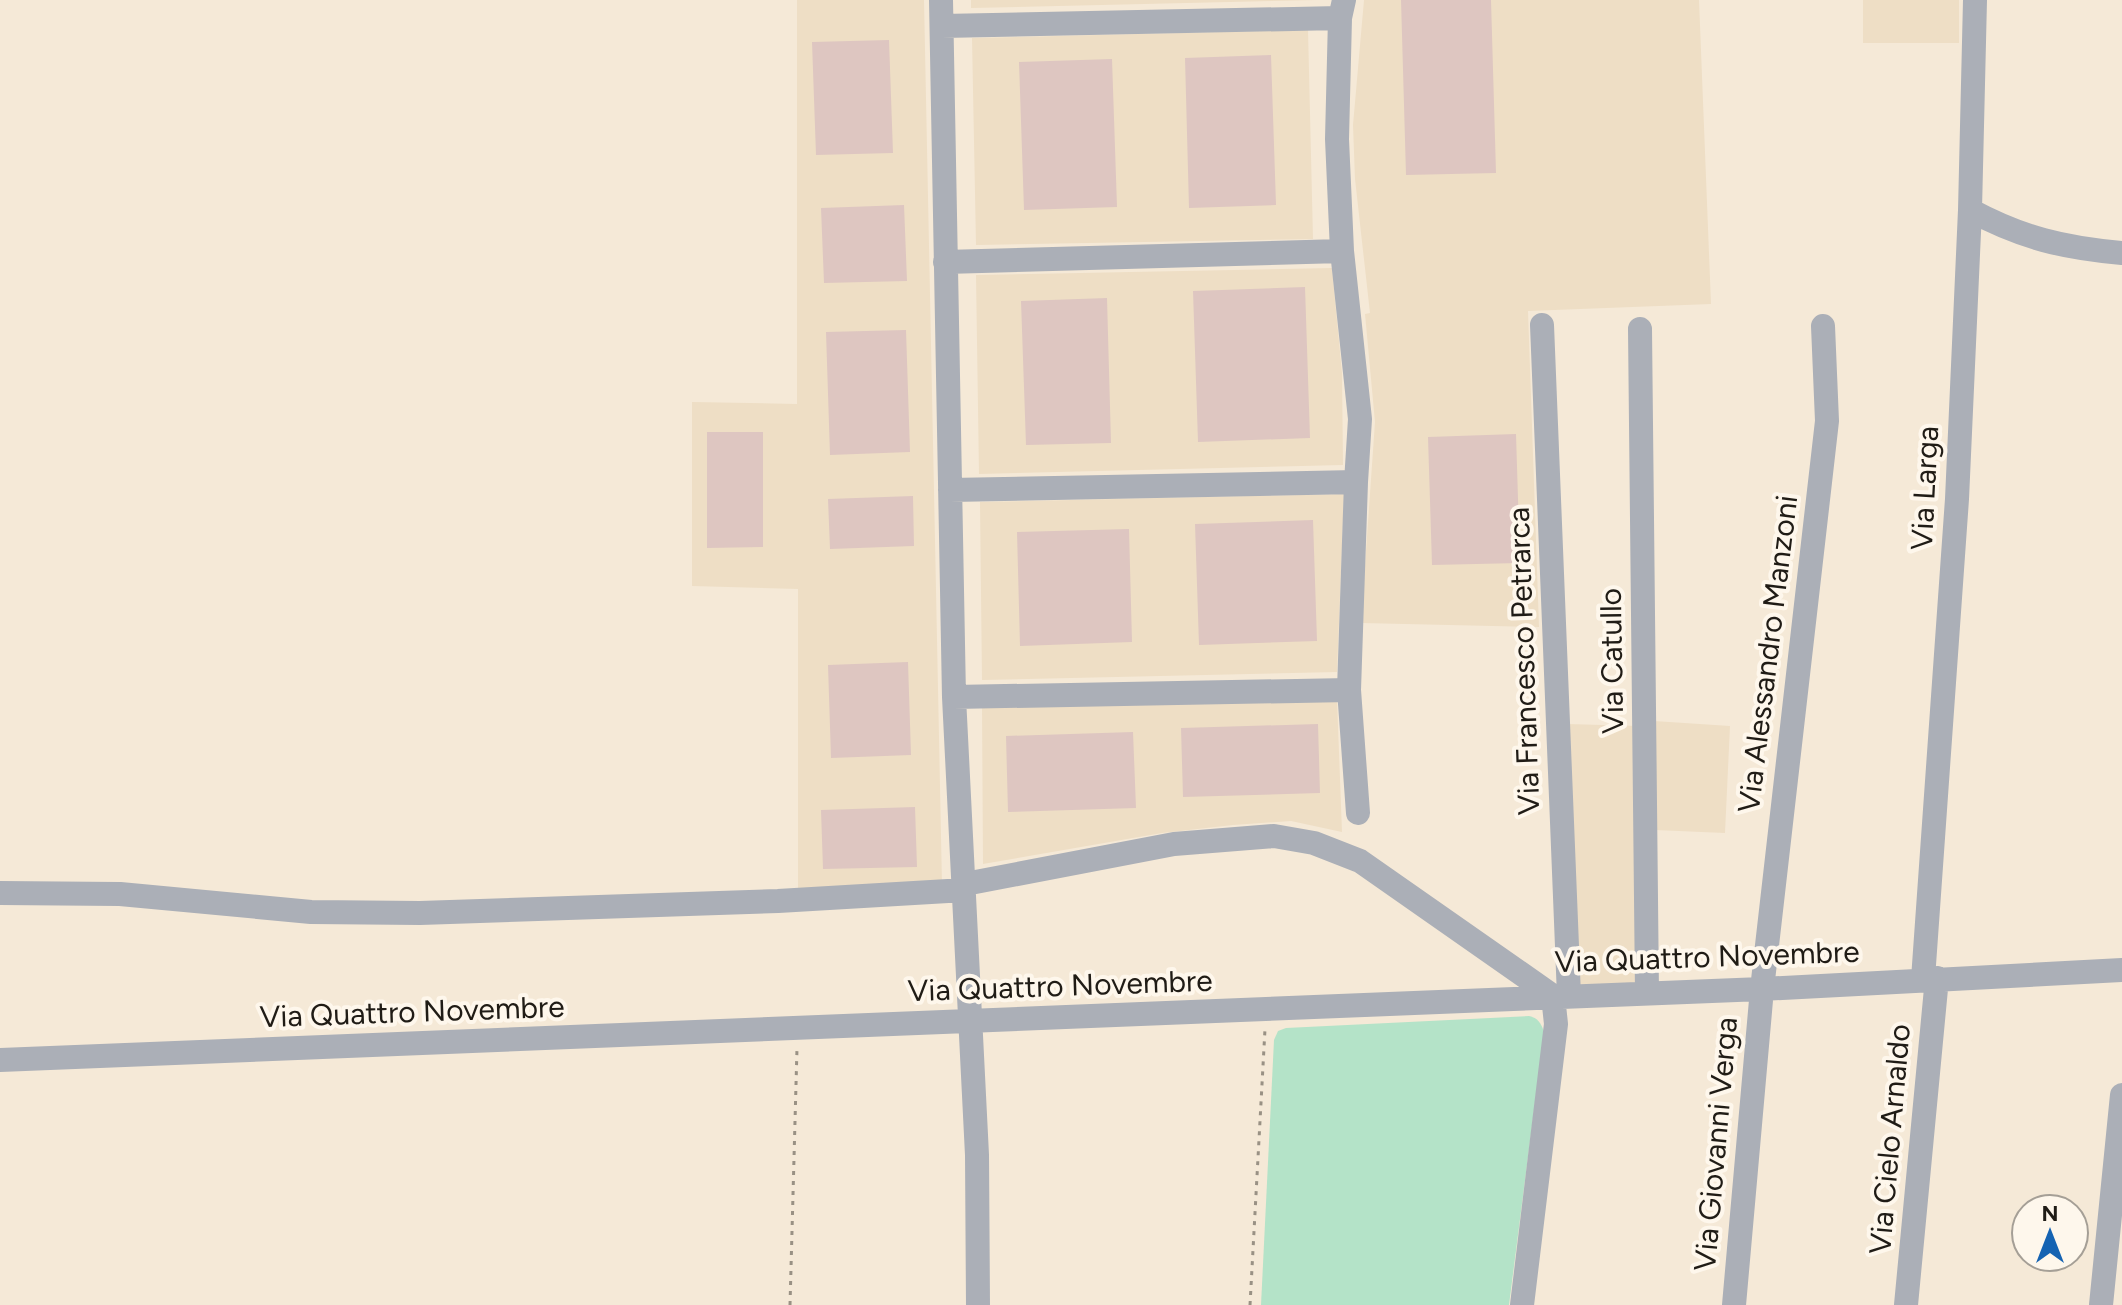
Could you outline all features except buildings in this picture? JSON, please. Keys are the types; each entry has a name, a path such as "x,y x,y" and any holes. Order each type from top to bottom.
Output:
{"street":[{"path":"941,0 954,697 977,1155 978,1305"},
{"name":"Via Larga","path":"1930,979 1957,499 1970,210 1975,0"},
{"path":"942,26 1342,9 1337,139 1342,251 1360,419 1349,690 1358,813"},
{"path":"1970,210 2008,230 2077,249 2122,253"},
{"path":"945,262 1342,251"},
{"name":"Via Francesco Petrarca","path":"1522,1305 1561,996 1542,325"},
{"name":"Via Alessandro Manzoni","path":"1762,989 1827,421 1823,326"},
{"name":"Via Catullo","path":"1640,329 1647,993"},
{"path":"950,490 1356,482"},
{"path":"954,697 1349,690"},
{"path":"0,893 120,894 311,912 420,913 778,901 965,887 1174,844 1274,836 1314,843 1360,861 1561,996"},
{"name":"Via Quattro Novembre","path":"0,1060 1762,989 2122,970"},
{"name":"Via Cielo Arnaldo","path":"1906,1305 1930,979"},
{"name":"Via Giovanni Verga","path":"1734,1305 1762,989"},
{"path":"2101,1305 2122,1095"}],"path":[{"path":"1250,1305 1266,1010"},
{"path":"790,1305 798,1029"}],"shaded area":[{"path":"797,0 924,0 942,885 798,894 798,589 692,586 692,402 797,404"},
{"path":"971,0 1317,0 971,8"},
{"path":"1364,0 1699,0 1711,304 1528,311 1539,627 1361,623 1375,422 1365,314 1370,313 1355,179 1353,125"},
{"path":"1863,0 1959,0 1959,43 1863,43"},
{"path":"1308,30 1313,239 976,245 972,38"},
{"path":"1332,268 1342,373 1343,465 979,474 976,275"},
{"path":"1344,494 1337,672 982,680 980,502"},
{"path":"1337,699 1342,832 1291,821 1233,825 1162,833 983,864 982,706"},
{"path":"1654,721 1730,726 1725,833 1655,830 1654,987 1576,988 1567,724 1638,726"}],"green space":[{"path":"1529,1016 1539,1021 1544,1032 1509,1305 1261,1305 1274,1040 1278,1031 1286,1028"}]}
